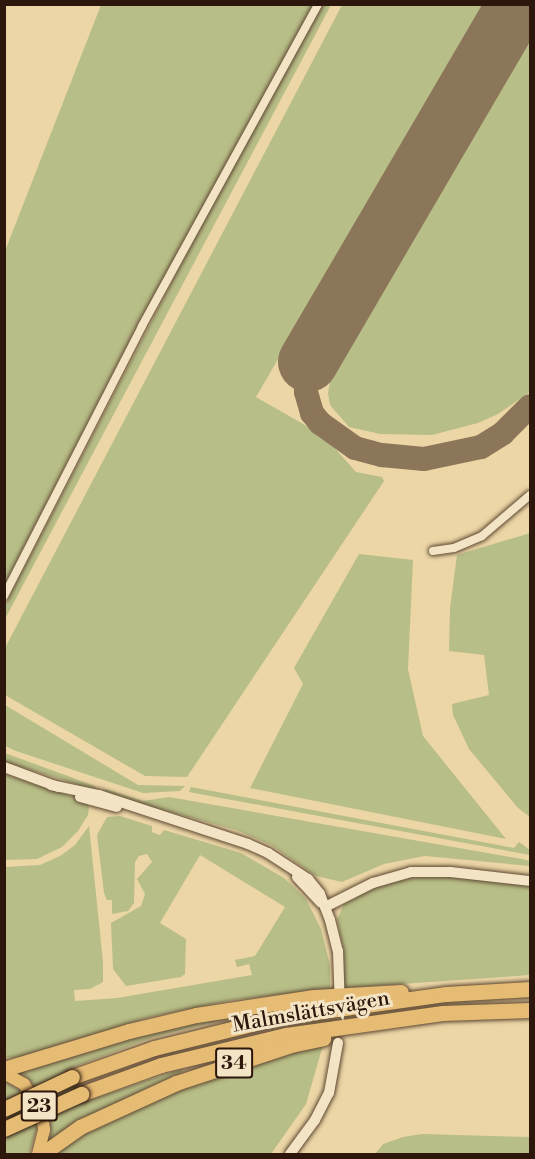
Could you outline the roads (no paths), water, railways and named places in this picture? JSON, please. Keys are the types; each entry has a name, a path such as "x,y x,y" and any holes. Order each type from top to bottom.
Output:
{"highway":[{"name":"Malmslättsvägen","path":"4,1108 72,1077 154,1048 269,1020 315,1010 446,994 531,989"},
{"path":"4,1071 129,1031 207,1014 304,999 381,991 446,994"},
{"name":"Malmslättsvägen","path":"4,1129 81,1094 161,1065 221,1049 318,1029 442,1013 531,1010"},
{"name":"34","path":"40,1155 80,1127 176,1083 291,1045 442,1013"}],"main road":[{"name":"23","path":"4,1071 24,1084 41,1110 44,1130 40,1155"}],"street":[{"path":"4,596 142,326 318,4"},
{"path":"433,551 454,548 482,536 531,495"},
{"path":"4,767 51,785 99,795 143,812 248,844 285,864 316,886 338,951 339,989"},
{"path":"325,907 373,883 411,872 451,872 531,881"},
{"path":"290,1155 315,1120 329,1093 338,1043"}]}
